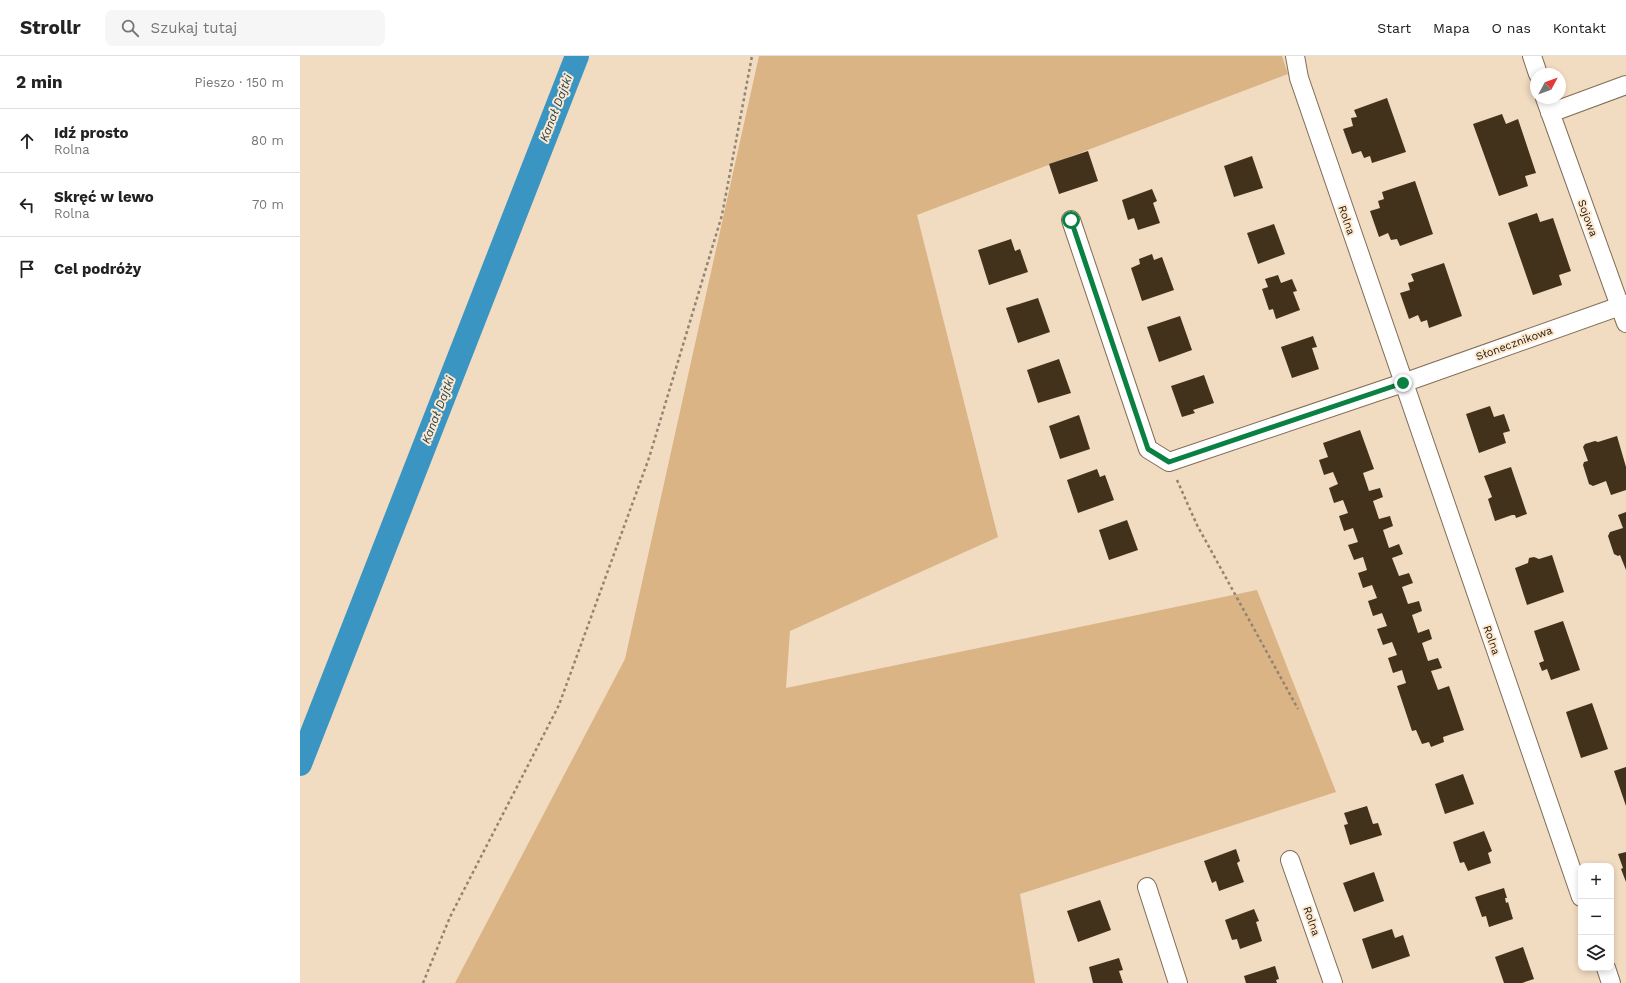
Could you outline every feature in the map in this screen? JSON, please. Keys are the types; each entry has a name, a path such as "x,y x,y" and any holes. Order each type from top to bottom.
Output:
{"street":[{"name":"Rolna","path":"1295,56 1298,78 1578,888"},
{"path":"1532,56 1536,68"},
{"name":"Sojowa","path":"1626,85 1547,106 1623,305 1626,323"},
{"path":"1071,220 1148,449 1169,462 1403,383"},
{"name":"Słonecznikowa","path":"1403,383 1623,305"},
{"name":"Rolna","path":"1290,860 1333,983"},
{"path":"1147,887 1178,983"},
{"path":"1607,971 1611,983"}],"path":[{"path":"423,983 450,917 558,705 649,458 722,215 752,56"},
{"path":"1169,462 1197,525 1298,709"}],"shaded area":[{"path":"759,56 1282,56 1288,74 917,215 998,537 790,631 786,688 1257,590 1336,792 1020,894 1035,983 455,983 625,659"}],"building":[{"path":"1387,98 1406,152 1372,163 1370,156 1364,158 1361,151 1352,154 1343,129 1353,126 1351,118 1357,117 1354,110"},
{"path":"1502,114 1506,124 1518,119 1536,173 1525,176 1528,186 1499,196 1473,124"},
{"path":"1088,151 1098,181 1059,194 1049,164"},
{"path":"1252,156 1263,188 1234,197 1224,166"},
{"path":"1415,181 1433,234 1400,246 1397,239 1391,240 1388,233 1379,237 1370,211 1380,208 1378,201 1384,199 1382,192"},
{"path":"1152,189 1157,201 1153,203 1160,223 1138,230 1134,218 1128,220 1122,200"},
{"path":"1537,213 1540,222 1553,218 1571,271 1559,275 1562,285 1533,295 1508,223"},
{"path":"1274,224 1285,254 1258,264 1247,233"},
{"path":"1011,239 1015,251 1020,249 1028,272 989,285 978,250"},
{"path":"1152,254 1154,260 1162,257 1174,290 1142,301 1131,268 1140,264 1139,259"},
{"path":"1444,263 1462,316 1429,328 1427,320 1421,322 1418,315 1409,319 1400,293 1410,290 1408,283 1414,281 1411,274"},
{"path":"1278,275 1281,283 1292,279 1297,291 1293,292 1300,310 1276,319 1273,309 1269,310 1262,289 1268,287 1265,279"},
{"path":"1038,298 1050,332 1018,343 1006,308"},
{"path":"1180,316 1192,350 1159,362 1147,327"},
{"path":"1313,336 1317,347 1312,348 1319,369 1292,378 1281,347"},
{"path":"1059,359 1071,393 1038,403 1027,370"},
{"path":"1204,375 1214,403 1193,410 1195,413 1182,417 1171,386"},
{"path":"1490,406 1494,417 1504,414 1510,431 1503,433 1506,443 1479,453 1466,414"},
{"path":"1079,415 1090,449 1060,459 1049,426"},
{"path":"1360,430 1374,469 1363,473 1369,491 1380,488 1383,497 1373,501 1379,519 1390,516 1393,526 1383,530 1389,548 1399,544 1403,554 1392,558 1399,576 1409,573 1413,583 1402,587 1408,604 1419,601 1422,611 1412,615 1418,633 1429,629 1432,639 1422,643 1428,661 1438,658 1442,668 1431,671 1438,690 1449,686 1464,730 1443,737 1444,742 1431,747 1429,742 1422,744 1416,730 1412,731 1397,686 1406,683 1402,670 1393,673 1388,658 1397,655 1392,642 1383,645 1377,629 1387,626 1382,613 1373,616 1368,601 1377,598 1372,585 1363,588 1358,573 1367,570 1363,557 1354,560 1348,545 1358,542 1353,528 1344,531 1339,516 1348,513 1343,500 1334,503 1329,488 1338,484 1333,472 1324,475 1319,460 1328,457 1323,443"},
{"path":"1617,436 1626,467 1626,490 1611,495 1606,481 1593,486 1589,484 1583,465 1584,462 1588,461 1583,447 1585,444 1595,441 1598,442"},
{"path":"1511,467 1527,514 1516,518 1515,515 1512,515 1495,521 1488,499 1492,497 1484,476"},
{"path":"1097,469 1100,477 1105,475 1114,500 1078,513 1067,480"},
{"path":"1626,512 1626,570 1620,555 1618,556 1614,554 1608,536 1610,532 1623,528 1618,515"},
{"path":"1127,520 1138,550 1109,560 1099,530"},
{"path":"1552,555 1564,592 1527,605 1515,568 1528,563 1529,558 1534,557 1539,559"},
{"path":"1563,621 1580,670 1551,680 1547,669 1542,671 1539,663 1544,661 1534,631"},
{"path":"1592,703 1608,749 1581,758 1566,712"},
{"path":"1626,767 1626,806 1614,771"},
{"path":"1463,774 1474,804 1445,814 1435,784"},
{"path":"1367,806 1373,824 1378,823 1382,835 1350,845 1344,825 1348,824 1344,813"},
{"path":"1484,831 1492,851 1488,853 1491,863 1468,871 1464,862 1460,863 1453,842"},
{"path":"1236,849 1240,861 1237,863 1244,882 1219,891 1216,881 1212,883 1204,861"},
{"path":"1626,852 1626,882 1621,869 1623,868 1618,854"},
{"path":"1374,872 1384,901 1354,912 1343,883"},
{"path":"1504,888 1507,898 1505,898 1506,903 1508,902 1513,919 1489,927 1486,916 1482,917 1475,897"},
{"path":"1100,900 1111,930 1078,942 1067,911"},
{"path":"1254,909 1259,921 1256,922 1262,941 1240,949 1237,939 1232,940 1225,920"},
{"path":"1392,929 1395,938 1403,935 1410,956 1372,969 1362,939"},
{"path":"1523,947 1534,979 1522,983 1504,983 1495,957"},
{"path":"1119,958 1123,970 1119,971 1123,983 1093,983 1089,967"},
{"path":"1275,966 1279,979 1276,980 1277,983 1246,983 1244,976"}],"waterway":[{"name":"Kanał Dajtki","path":"300,764 577,56"}],"route":[{"path":"1071,220 1148,449 1169,462 1403,383"}]}
